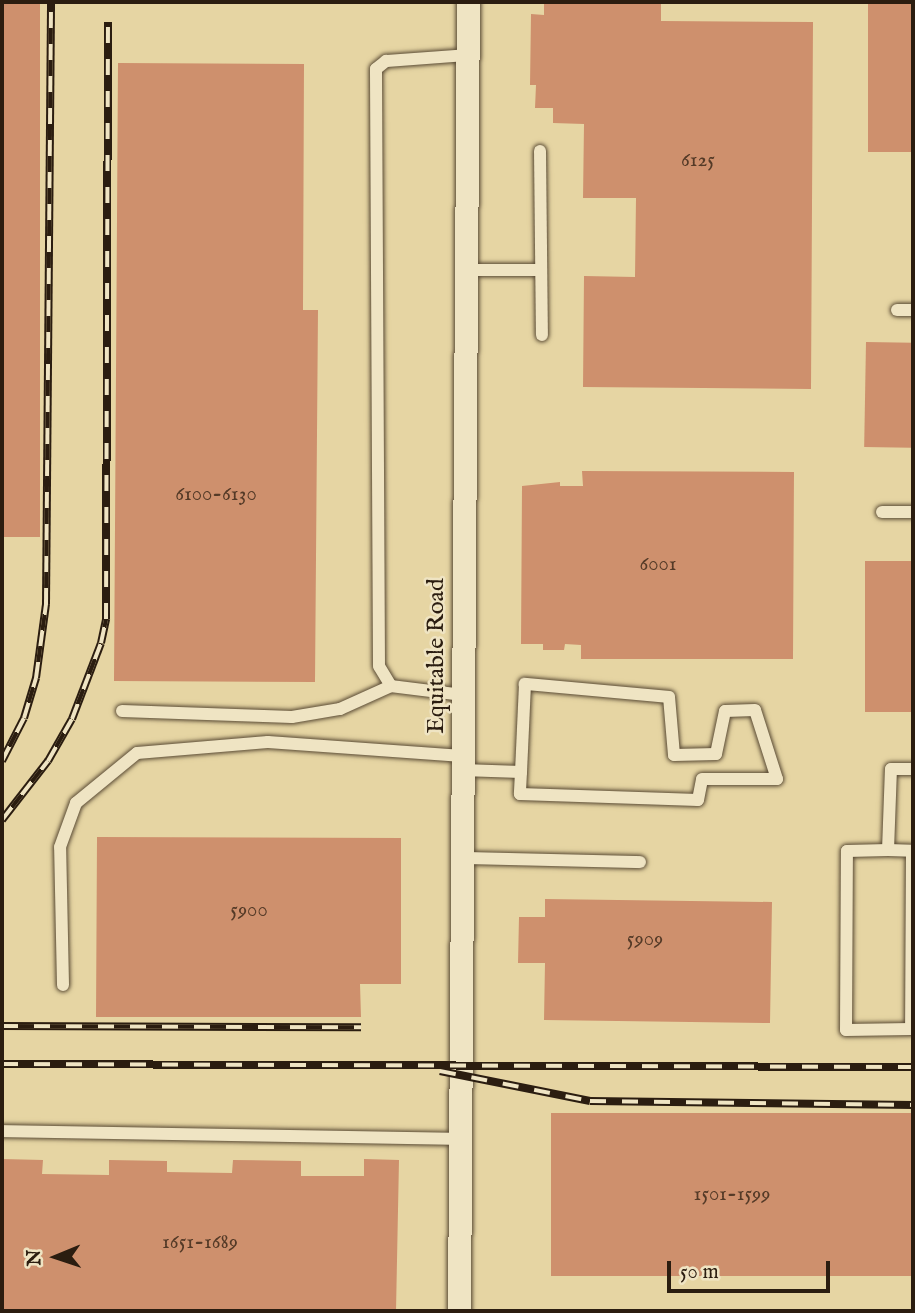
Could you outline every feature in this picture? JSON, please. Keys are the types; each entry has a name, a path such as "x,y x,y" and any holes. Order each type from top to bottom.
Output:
{"street":[{"name":"Equitable Road","path":"459,1311 468,2"}],"lane":[{"path":"391,686 379,666 376,69 386,61 467,55"},
{"path":"540,151 542,335"},
{"path":"466,270 541,270"},
{"path":"897,310 913,310"},
{"path":"882,512 913,512"},
{"path":"525,684 669,697 674,755 716,754 725,711 755,710 778,779 702,779 698,800 684,800 520,794 522,772 525,684"},
{"path":"122,711 292,717 340,709 391,686 463,695"},
{"path":"63,985 60,847 76,803 136,754 268,741 522,772"},
{"path":"888,850 891,769 913,769"},
{"path":"888,850 912,851 911,1029 846,1030 847,851 888,850"},
{"path":"462,858 640,862"},
{"path":"2,1131 460,1139"}],"building":[{"path":"2,2 40,2 40,537 2,537"},
{"path":"544,2 661,2 661,21 813,22 811,389 583,387 584,276 635,277 636,198 583,198 584,124 553,123 553,108 535,108 536,85 530,85 531,14 544,15"},
{"path":"868,2 913,2 913,152 868,152"},
{"path":"118,63 304,64 303,310 318,310 315,682 114,681"},
{"path":"866,342 913,343 911,448 864,447"},
{"path":"582,471 794,472 793,659 581,659 581,645 565,644 564,650 543,650 543,644 521,644 522,486 560,482 560,486 583,486"},
{"path":"865,561 913,561 913,712 865,712"},
{"path":"97,837 401,838 401,984 360,984 361,1017 96,1017"},
{"path":"545,899 772,902 770,1023 544,1020 545,963 518,963 519,917 545,917"},
{"path":"551,1113 913,1113 913,1276 551,1276"},
{"path":"2,1159 43,1160 42,1174 109,1175 109,1160 167,1161 167,1172 232,1173 233,1160 301,1161 301,1176 364,1176 364,1159 399,1160 396,1311 2,1309"}],"railway":[{"path":"2,761 24,718 36,678 46,604 51,2"},
{"path":"2,820 48,761 72,719 101,643 106,619 108,22"},
{"path":"2,1026 361,1027"},
{"path":"2,1064 913,1067"},
{"path":"440,1071 590,1101 913,1105"}]}
